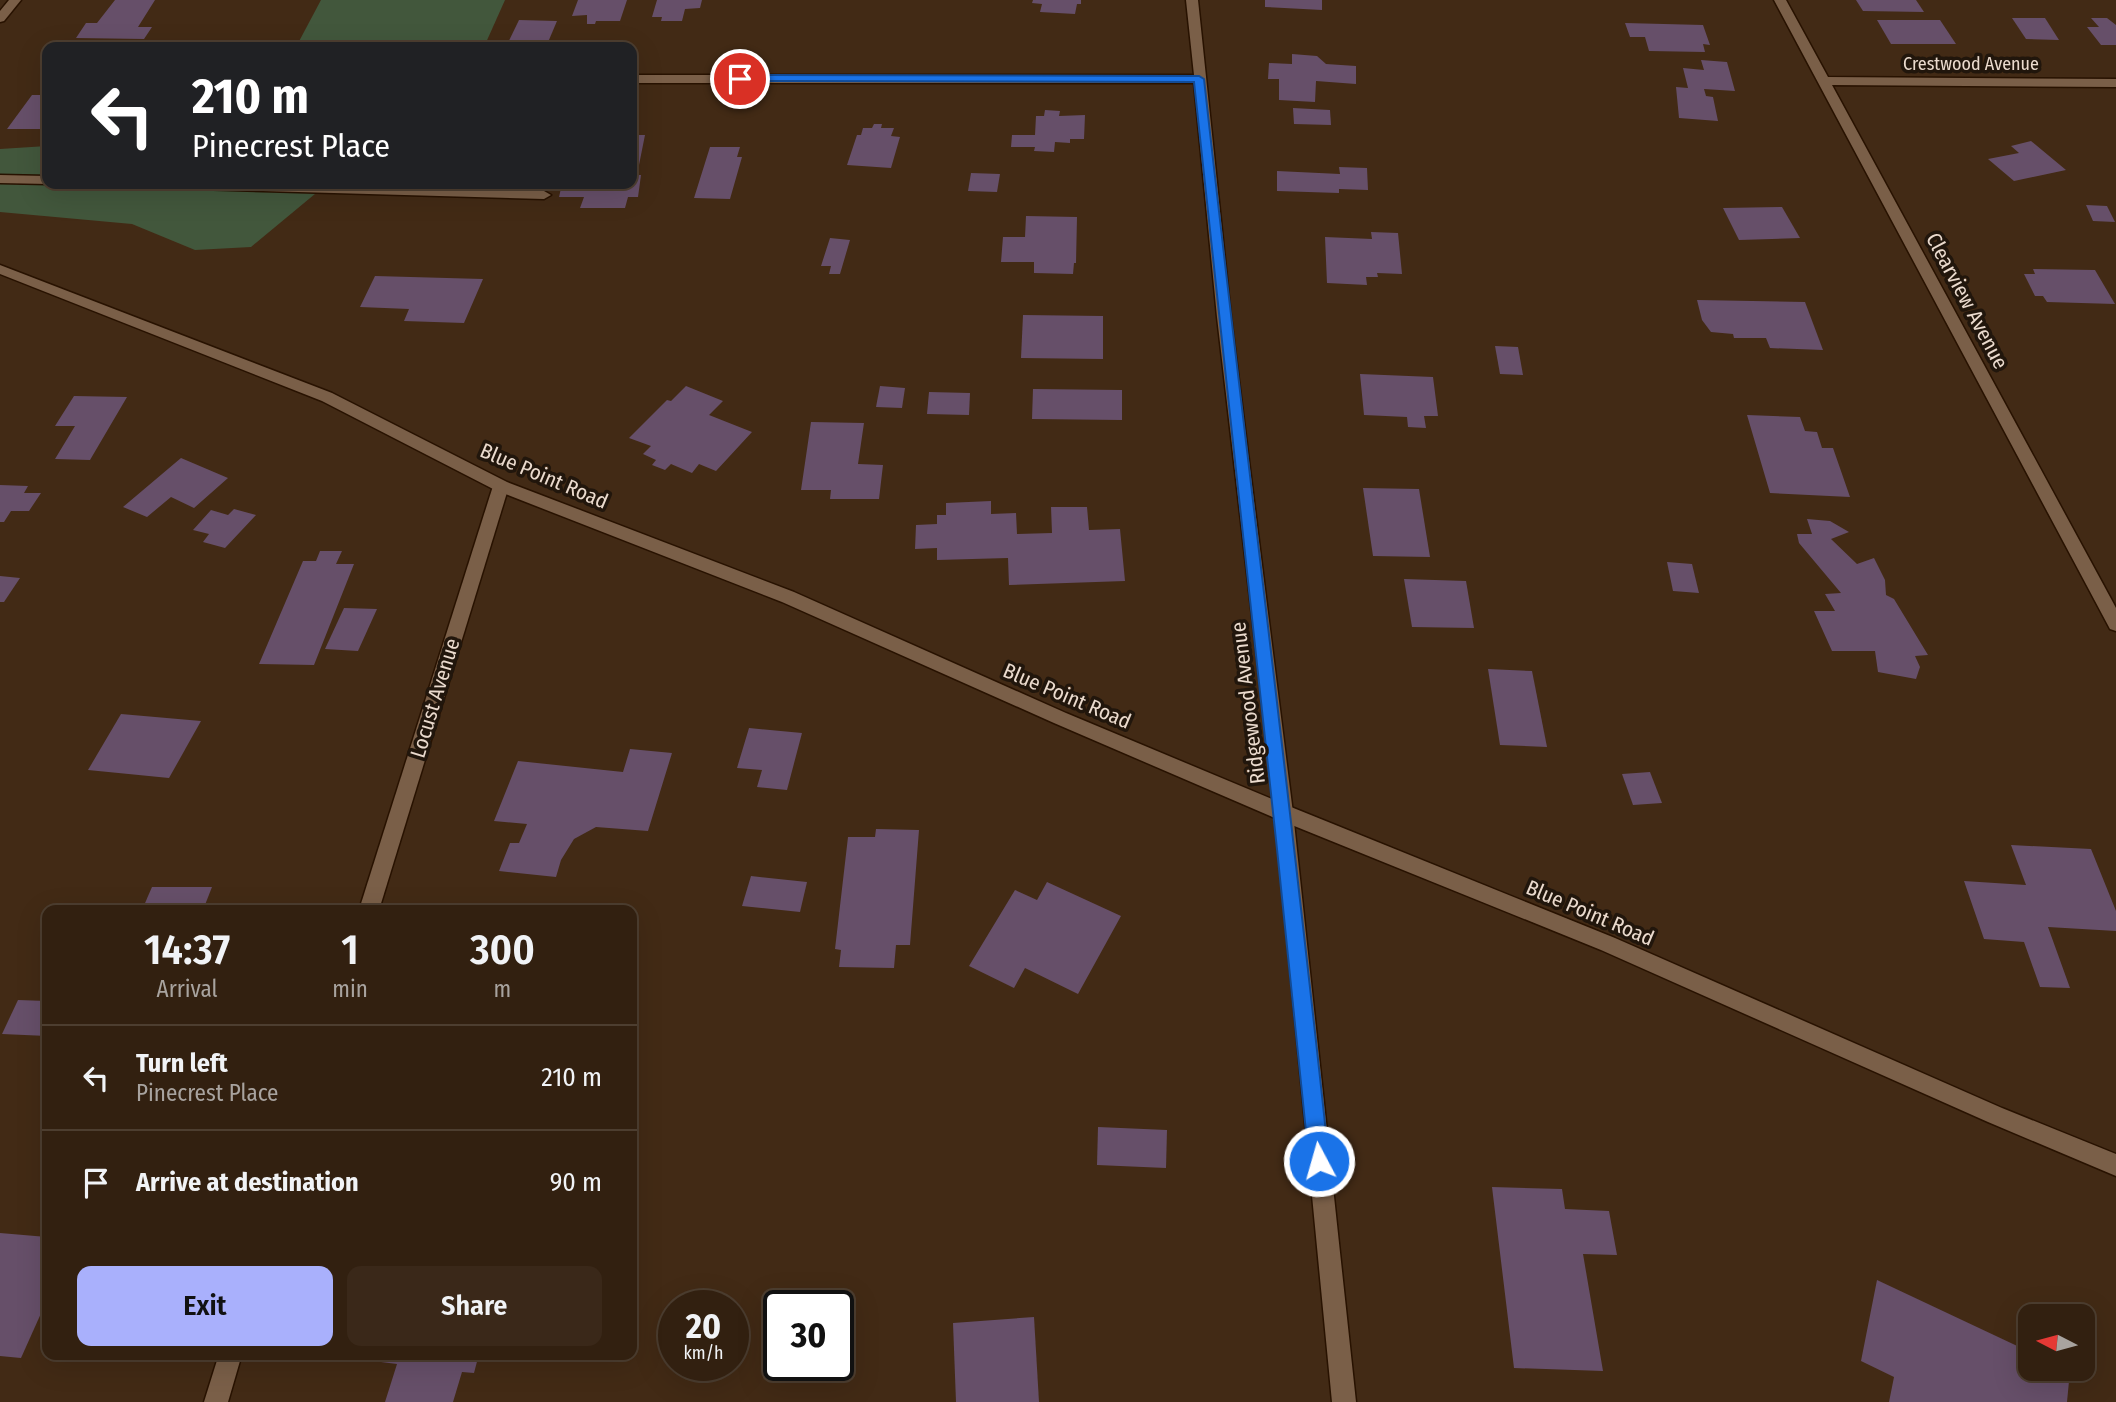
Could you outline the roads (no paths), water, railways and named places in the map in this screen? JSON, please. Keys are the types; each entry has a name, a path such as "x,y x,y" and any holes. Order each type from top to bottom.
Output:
{"street":[{"path":"0,19 15,0"},
{"name":"Ridgewood Avenue","path":"1192,0 1224,317 1284,813 1344,1402"},
{"name":"Clearview Avenue","path":"1780,0 2116,624"},
{"path":"637,79 1199,79"},
{"name":"Crestwood Avenue","path":"1825,81 2116,83"},
{"path":"0,179 42,180"},
{"path":"336,189 544,195"},
{"name":"Blue Point Road","path":"0,269 327,397 501,486 788,597 1072,723 1284,813 1608,944 1995,1115 2116,1165"},
{"name":"Locust Avenue","path":"371,905 501,486"},
{"path":"216,1402 229,1360"}]}
